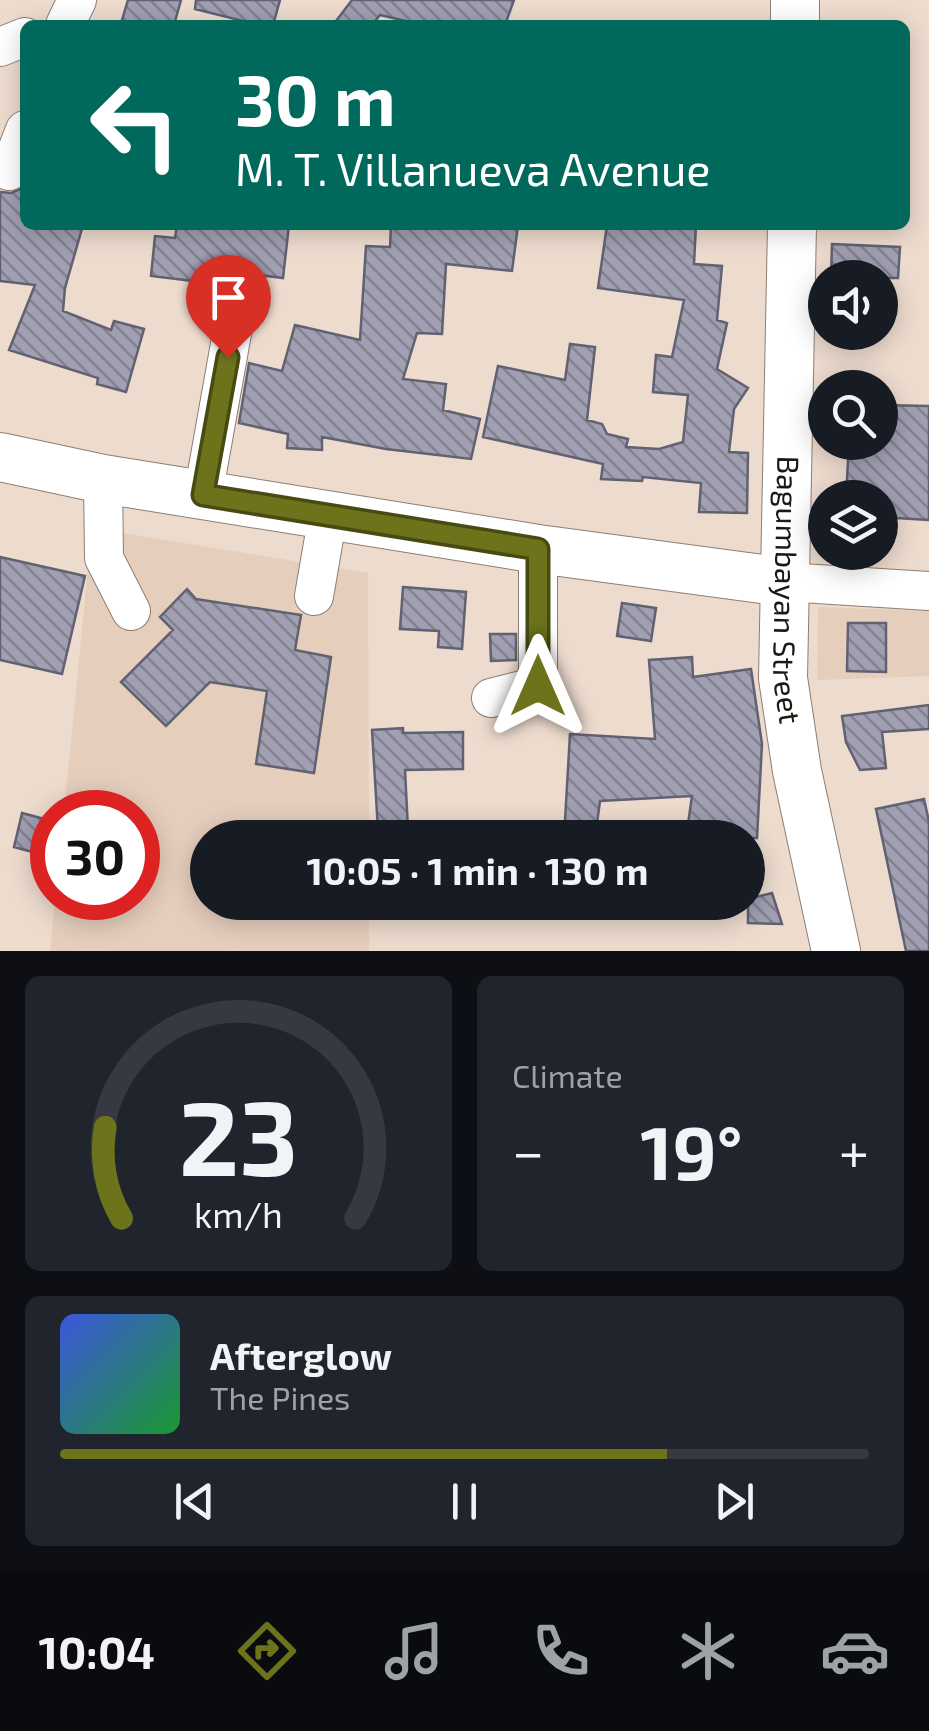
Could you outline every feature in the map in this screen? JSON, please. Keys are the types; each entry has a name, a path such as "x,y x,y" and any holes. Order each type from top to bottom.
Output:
{"main road":[{"name":"Bagumbayan Street","path":"792,230 784,678 797,770 836,951"},
{"path":"0,457 103,479 538,549 785,582"}],"street":[{"path":"12,172 20,146"},
{"path":"203,495 234,322"},
{"path":"103,479 104,558 131,611"},
{"path":"314,596 328,515"},
{"path":"492,698 538,686 538,549"},
{"path":"785,582 929,590"}],"shaded area":[{"path":"92,528 368,573 369,820 190,820 190,920 369,920 369,951 50,951 53,920 160,920 160,790 66,790"},
{"path":"818,607 929,611 929,676 817,680"}],"building":[{"path":"128,0 181,0 175,20 122,20"},
{"path":"196,0 280,0 274,20 239,20 195,9"},
{"path":"352,0 514,0 507,20 402,20 380,15 376,20 337,20"},
{"path":"20,189 20,230 82,230 65,288 63,311 111,330 114,321 144,329 126,392 97,384 98,378 9,350 35,285 0,281 0,192"},
{"path":"176,230 288,230 283,278 203,268 202,282 151,276 155,236 175,238"},
{"path":"391,230 517,230 512,271 446,264 442,334 417,333 403,379 446,384 443,410 480,419 471,459 322,437 322,450 287,448 288,434 239,423 249,363 282,371 295,325 360,340 366,246 390,247"},
{"path":"606,230 696,230 694,264 722,266 717,320 727,323 717,369 748,388 734,409 729,452 748,453 747,513 699,512 701,483 643,477 642,481 601,479 603,464 483,437 498,366 565,380 570,344 595,347 587,420 602,424 607,434 628,439 626,447 659,449 683,442 688,395 653,392 656,355 672,357 684,300 598,288"},
{"path":"832,244 900,247 898,278 898,260 832,260"},
{"path":"898,405 929,406 929,520 898,518 898,480 847,480 848,460 898,460"},
{"path":"0,557 85,576 62,674 0,660"},
{"path":"403,587 466,592 462,649 438,647 439,631 400,629"},
{"path":"187,589 196,599 301,615 295,650 331,657 314,773 256,764 267,691 210,682 166,726 121,682 173,630 160,617"},
{"path":"622,603 656,608 651,641 617,636"},
{"path":"848,623 886,623 886,672 847,671"},
{"path":"490,634 516,634 516,660 491,661"},
{"path":"692,657 693,677 751,669 762,744 758,820 689,820 692,796 600,801 597,820 565,820 570,734 655,739 649,660"},
{"path":"929,705 929,729 882,732 886,768 860,770 846,742 842,716"},
{"path":"372,730 463,732 463,769 405,770 408,820 377,820"},
{"path":"924,799 929,822 929,951 906,951 876,809"},
{"path":"22,813 30,815 30,851 14,847"},
{"path":"772,893 782,924 748,923 765,920 765,895"}],"route":[{"path":"228,357 203,495 538,549 538,686"}]}
